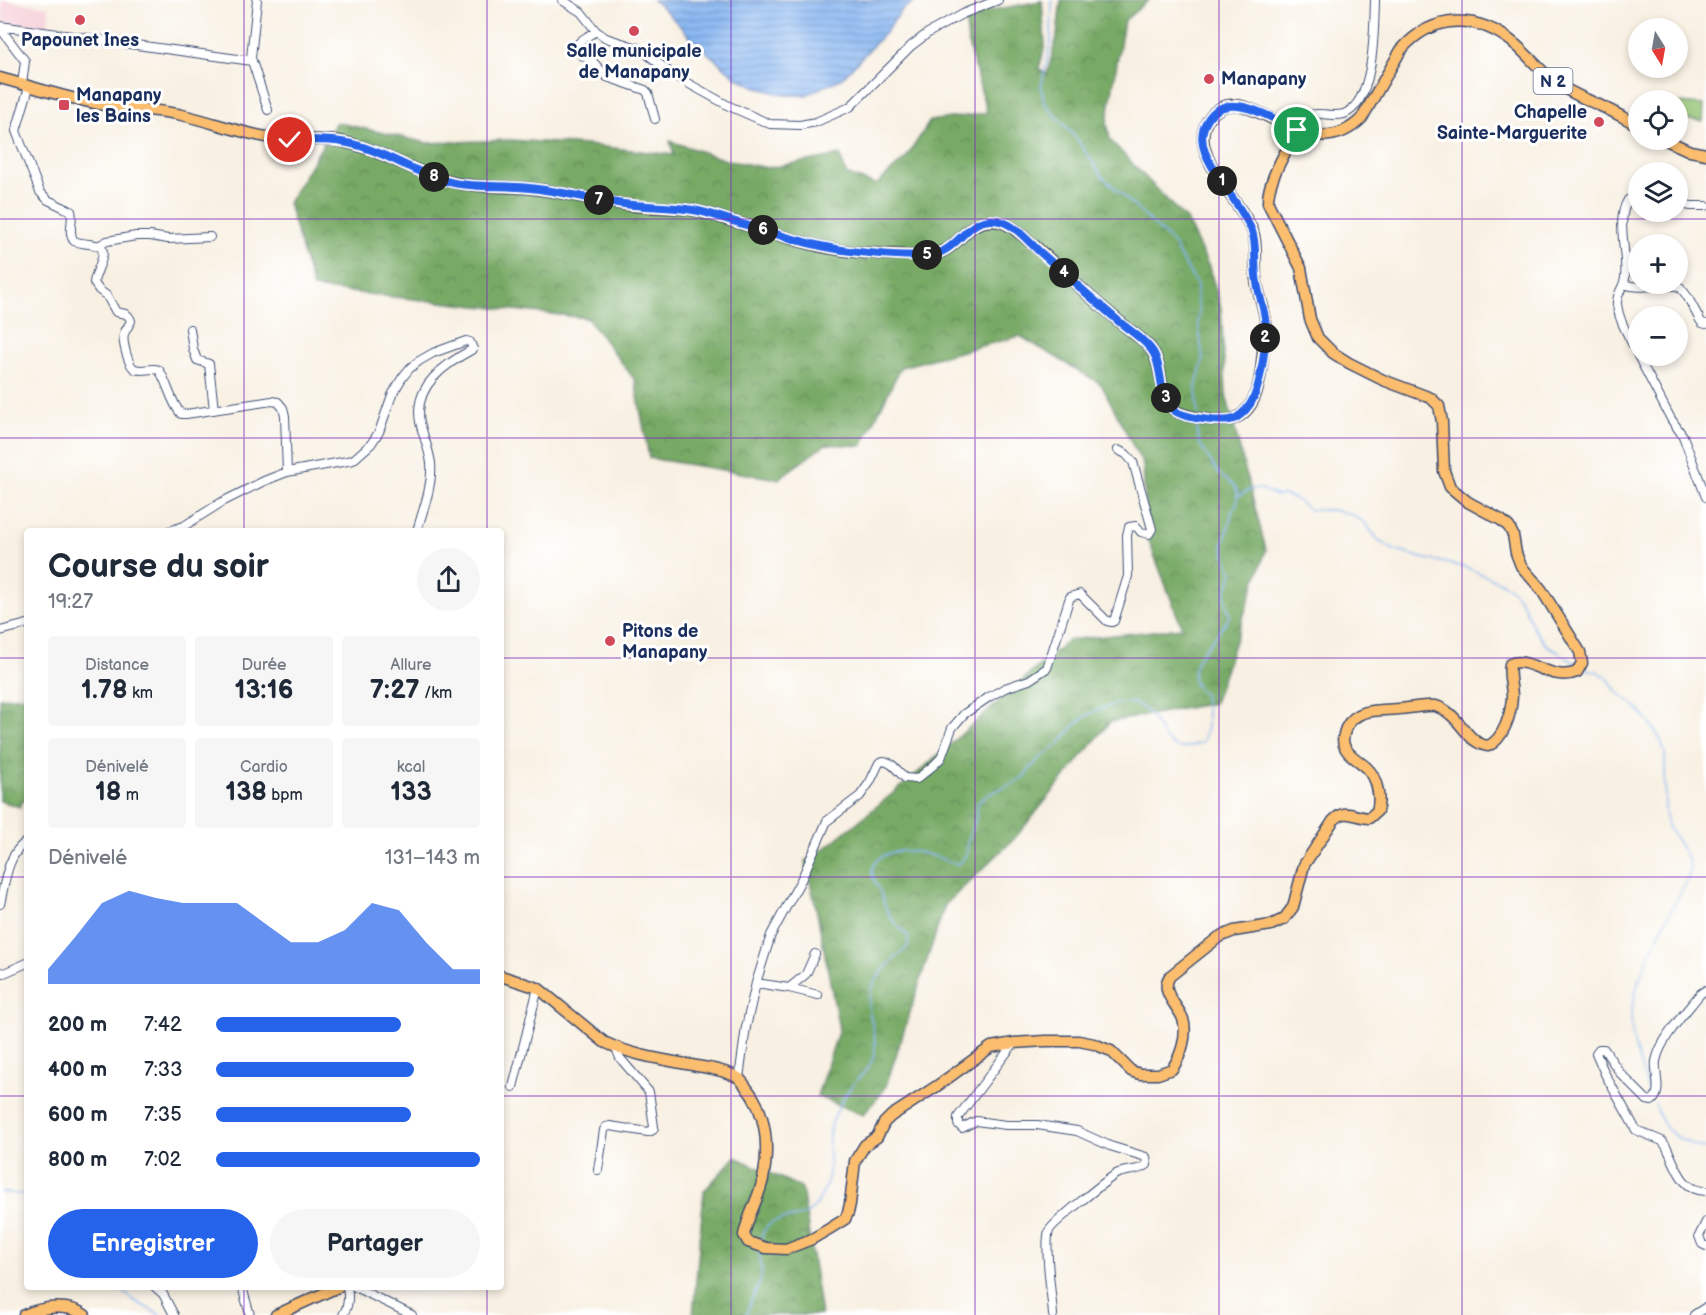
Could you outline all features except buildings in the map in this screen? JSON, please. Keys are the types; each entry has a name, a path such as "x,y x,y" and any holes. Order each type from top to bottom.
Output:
{"main road":[{"name":"N 2","path":"0,78 100,104 176,114 268,138 338,141 362,147 452,183 529,188 643,207 694,210 819,246 844,250 932,255 945,251 975,225 1001,221 1019,232 1091,298 1146,343 1157,360 1167,401 1172,408 1180,413 1225,421 1238,417 1252,403 1262,362 1266,330 1256,280 1255,244 1252,231 1205,152 1202,136 1206,121 1215,111 1225,106 1247,107 1313,135 1328,137 1342,133 1355,125 1367,111 1397,56 1407,43 1429,27 1454,21 1478,23 1502,34 1560,85 1628,120"},
{"path":"504,977 538,988 604,1042 616,1048 711,1068 739,1078 754,1096 760,1109 764,1121 765,1138 763,1179 744,1235 748,1242 766,1248 786,1249 812,1239 844,1219 850,1204 855,1161 865,1145 877,1137 884,1123 891,1116 938,1086 985,1051 1003,1044 1014,1043 1087,1042 1111,1051 1131,1071 1140,1074 1158,1074 1172,1069 1179,1055 1185,1031 1179,1012 1169,998 1167,985 1170,976 1212,941 1226,933 1281,922 1293,907 1304,866 1333,821 1338,816 1347,813 1369,818 1377,810 1379,799 1373,776 1344,746 1343,734 1355,716 1366,711 1436,706 1456,718 1477,744 1488,746 1497,740 1509,715 1512,695 1510,664 1521,663 1562,675 1574,673 1581,665 1580,652 1540,590 1521,566 1509,527 1450,487 1444,471 1442,422 1438,406 1431,398 1383,380 1348,363 1333,353 1316,334 1310,319 1301,268 1268,203 1271,184 1297,130"},
{"path":"1688,150 1706,154"},
{"path":"276,1315 331,1290"},
{"path":"25,1315 60,1308 76,1310 85,1315"}],"street":[{"path":"257,0 251,55 268,110"},
{"path":"562,0 581,12 596,31 606,38 641,49 674,75 745,114 770,124 800,125 816,122 850,107 911,46 928,33 962,14 998,0"},
{"path":"1297,130 1308,115 1338,116 1349,112 1356,105 1364,90 1369,71 1375,0"},
{"path":"0,27 252,61"},
{"path":"0,27 25,61 25,85 16,131 40,192 48,200 71,211 70,234 74,241 102,249 104,255 94,283 107,296 116,312 129,316 130,321 123,340 131,365 134,368 159,370 181,414 278,402 285,416 287,472"},
{"path":"596,31 575,46 574,50 593,62 607,77 645,90 656,118"},
{"path":"1628,200 1623,212 1622,223 1626,262 1624,284 1617,297 1618,311 1628,335"},
{"path":"1688,205 1706,206"},
{"path":"98,246 107,241 136,236 168,239 210,237"},
{"path":"1624,284 1632,287 1669,284 1678,286 1687,296 1700,320 1706,324"},
{"path":"190,329 197,360 209,364 214,410"},
{"path":"178,528 252,486 287,472 353,460 375,438 392,395 410,368 433,353 466,341 470,342 472,349 437,373 429,381 419,401 419,419 431,462 431,474 418,528"},
{"path":"1644,366 1671,419 1683,436 1706,497"},
{"path":"739,1078 746,1027 756,983 771,935 802,878 827,820 860,796 883,760 892,765 905,778 917,779 922,776 941,758 952,728 964,714 1005,688 1029,680 1047,668 1070,597 1080,594 1107,621 1114,621 1128,576 1126,535 1129,527 1136,526 1141,532 1149,534 1152,529 1133,462 1126,454 1118,450"},
{"path":"0,631 24,625"},
{"path":"0,904 10,863 20,846 24,844"},
{"path":"789,988 806,974 815,954"},
{"path":"0,972 4,973 24,964"},
{"path":"756,983 818,995"},
{"path":"513,1087 538,988"},
{"path":"1706,990 1700,994 1660,1050 1656,1062 1658,1094 1655,1100 1647,1100 1636,1090 1620,1073 1604,1049 1599,1049 1596,1053 1636,1130 1662,1141 1686,1185 1695,1190 1706,1191"},
{"path":"1014,1043 958,1117 958,1124 962,1128 976,1121 1006,1125 1037,1125 1077,1131 1110,1146 1146,1157 1147,1165 1141,1169 1117,1173 1063,1215 1049,1230 1053,1315"},
{"path":"598,1170 606,1127 648,1132 653,1130 655,1123 650,1092 620,1058 616,1048"},
{"path":"1706,1222 1699,1236 1702,1244 1706,1246"},
{"path":"158,1290 174,1315"},
{"path":"243,1290 250,1315"},
{"path":"343,1315 347,1309 347,1290"},
{"path":"361,1290 412,1315"},
{"path":"1694,1315 1706,1307"}],"shaded area":[{"path":"2,0 49,7 48,28 3,22"}],"green space":[{"path":"1061,0 1149,0 1124,21 1107,123 1110,140 1187,221 1209,267 1221,308 1226,395 1266,550 1214,703 1110,722 1015,838 945,905 885,1089 863,1115 817,1096 839,1029 805,861 828,846 914,776 1068,640 1182,628 1147,536 1143,465 1101,384 1020,336 901,367 862,446 826,444 778,479 649,458 635,380 587,318 313,288 288,203 336,122 427,143 510,140 587,145 674,155 670,141 726,160 768,168 840,155 846,174 876,185 906,158 930,121 987,113 968,43 965,15 1042,1 1045,45 1039,69 1047,74 1057,35"},
{"path":"1688,104 1704,105 1703,121 1688,120"},
{"path":"24,696 24,801 20,807 0,801 0,698"},
{"path":"735,1157 802,1188 821,1315 693,1315 704,1191"}],"water":[{"path":"653,0 917,0 902,10 885,33 841,79 806,95 785,95 758,88 736,77 696,43"}],"waterway":[{"path":"1052,0 1051,41 1041,87 1044,101 1076,138 1102,176 1174,244 1197,285 1198,323 1203,359 1196,387 1198,414"},
{"path":"760,1242 764,1231 770,1224 777,1220 803,1215 811,1210 822,1195 829,1173 829,1135 832,1123 846,1095 874,1055 875,1042 869,1005 871,990 881,972 908,945 908,936 890,916 873,877 872,871 877,861 886,854 910,851 958,864 967,853 967,843 976,818 978,802 1022,778 1078,723 1091,713 1105,707 1126,702 1140,706 1174,746 1184,748 1203,742 1207,728 1206,705 1204,695 1195,684 1193,675 1198,659 1230,615 1225,596 1233,572 1226,559 1223,544 1231,513 1237,503 1237,491 1234,485 1219,474 1200,445 1197,422"},
{"path":"1238,496 1252,489 1261,489 1277,496 1284,495 1295,499 1310,510 1332,510 1350,514 1364,522 1379,541 1394,550 1465,567 1500,582 1519,598 1534,629 1545,644 1575,663"},
{"path":"1585,669 1596,671 1607,677 1616,691 1634,705 1650,723 1661,741 1665,753 1665,811 1668,826 1690,865 1687,881 1649,954 1635,995 1632,1031 1651,1098"},
{"path":"1655,1104 1663,1124 1673,1135 1706,1149"},
{"path":"0,1192 24,1195"},
{"path":"746,1315 761,1279 759,1250"},
{"path":"121,1290 133,1300 160,1315"}],"place":[{"name":"Papounet Ines","path":"80,20"},
{"name":"Salle municipale de Manapany","path":"634,31"},
{"name":"Manapany","path":"1209,79"},
{"name":"Manapany les Bains","path":"64,105"},
{"name":"Chapelle Sainte-Marguerite","path":"1599,122"},
{"name":"Pitons de Manapany","path":"610,641"}],"route":[{"path":"290,140 338,141 362,147 452,183 547,190 643,207 694,210 819,246 867,253 932,255 945,251 975,225 1001,221 1019,232 1091,298 1142,339 1151,349 1159,364 1167,401 1176,412 1225,421 1238,417 1252,403 1258,383 1266,330 1256,280 1254,236 1205,152 1202,136 1206,121 1215,111 1234,105 1247,107 1297,130"}]}
